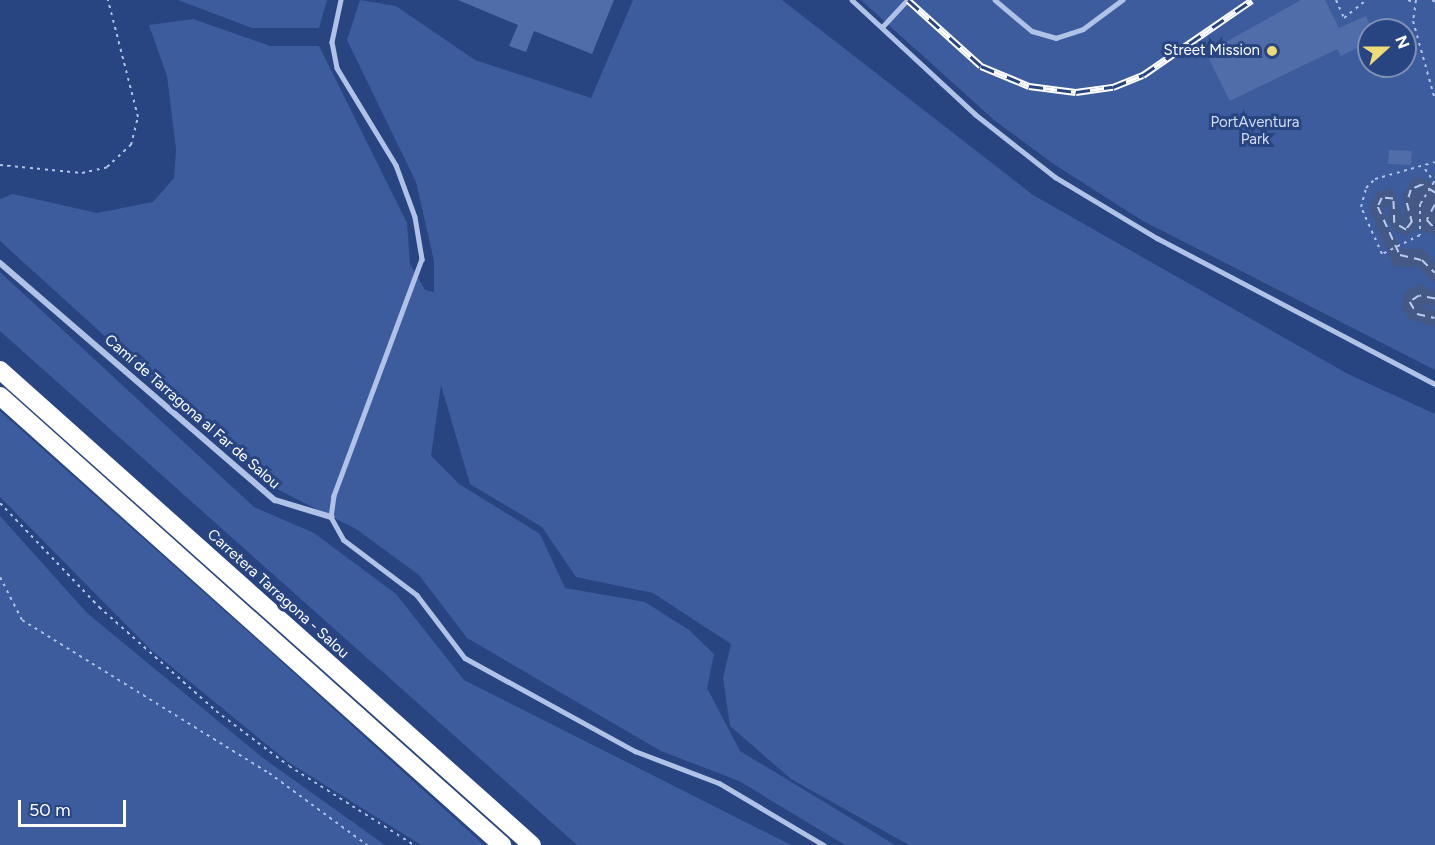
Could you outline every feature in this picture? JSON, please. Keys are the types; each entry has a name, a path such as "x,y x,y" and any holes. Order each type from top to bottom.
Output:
{"highway":[{"name":"Carretera Tarragona - Salou","path":"0,370 532,845"},
{"path":"0,396 502,845"}],"street":[{"name":"Camí de Tarragona al Far de Salou","path":"0,262 274,500 332,517"}],"lane":[{"path":"341,0 332,42 337,68 396,165 415,217 422,259 332,517 344,540 417,595 465,658 635,751 719,783 824,845"},
{"path":"852,0 975,114 1092,201 1435,384"},
{"path":"882,27 907,0"},
{"path":"995,0 1032,31 1056,38 1083,29 1122,0"}],"path":[{"path":"0,165 82,173 107,167 131,145 138,117 108,0"},
{"path":"1336,0 1344,18 1366,0"},
{"path":"1408,0 1416,2 1413,21 1435,100"},
{"path":"1425,169 1434,182 1420,204 1418,240 1385,254 1361,207 1366,188 1397,171 1425,169 1435,162"},
{"path":"0,503 99,607 216,711 289,766 414,845"},
{"path":"0,577 22,620 269,773 367,845"}],"green space":[{"path":"178,0 327,0 319,28 252,28"},
{"path":"360,0 396,6 475,60 591,98 633,0 782,0 1033,195 1348,374 1435,414 1435,845 909,845 791,779 730,726 723,678 731,644 653,593 576,577 542,527 470,484 441,385 431,456 459,484 540,534 565,588 645,602 689,630 714,654 707,688 740,751 895,845 845,845 739,781 661,751 467,638 419,575 356,529 269,485 0,241 0,199 13,194 97,213 153,202 174,178 176,149 167,76 149,25 193,19 270,46 319,46 407,223 410,264 425,290 434,292 434,261 416,182 347,40"},
{"name":"PortAventura Park","path":"861,0 1435,0 1435,370 1143,221 1055,165 994,120"},
{"path":"0,272 254,507 314,533 396,594 464,680 791,845 577,845 0,331"},
{"path":"0,411 484,845 421,845 288,762 151,650 0,497"},
{"path":"0,516 87,613 263,758 385,845 0,845"}],"shaded area":[{"path":"1416,177 1435,182 1435,236 1416,229 1408,236 1395,232 1388,220 1390,204 1383,208 1390,230 1402,249 1422,249 1435,263 1435,284 1418,267 1394,267 1369,208 1377,192 1392,188 1405,223 1403,193"},
{"path":"1421,283 1430,291 1435,287 1435,306 1417,304 1435,311 1435,327 1409,319 1401,307 1405,291"}],"building":[{"path":"458,0 614,0 592,54 534,31 526,52 509,46 518,25"},
{"name":"Street Mission","path":"1301,0 1325,0 1339,28 1357,20 1357,48 1341,56 1337,49 1230,101 1206,53"},
{"path":"1389,150 1412,151 1411,165 1388,164"}],"ferry route":[{"path":"1435,193 1422,185 1411,190 1407,203 1412,222 1406,230 1394,223 1393,199 1382,198 1378,207 1400,255 1422,260 1435,273"},
{"path":"1435,205 1427,220 1435,229"},
{"path":"1435,299 1419,296 1410,302 1417,314 1435,318"}],"railway":[{"path":"908,0 981,66 1029,86 1076,92 1113,87 1143,75 1252,0"}],"place":[{"name":"Street Mission","path":"1272,51"}]}
